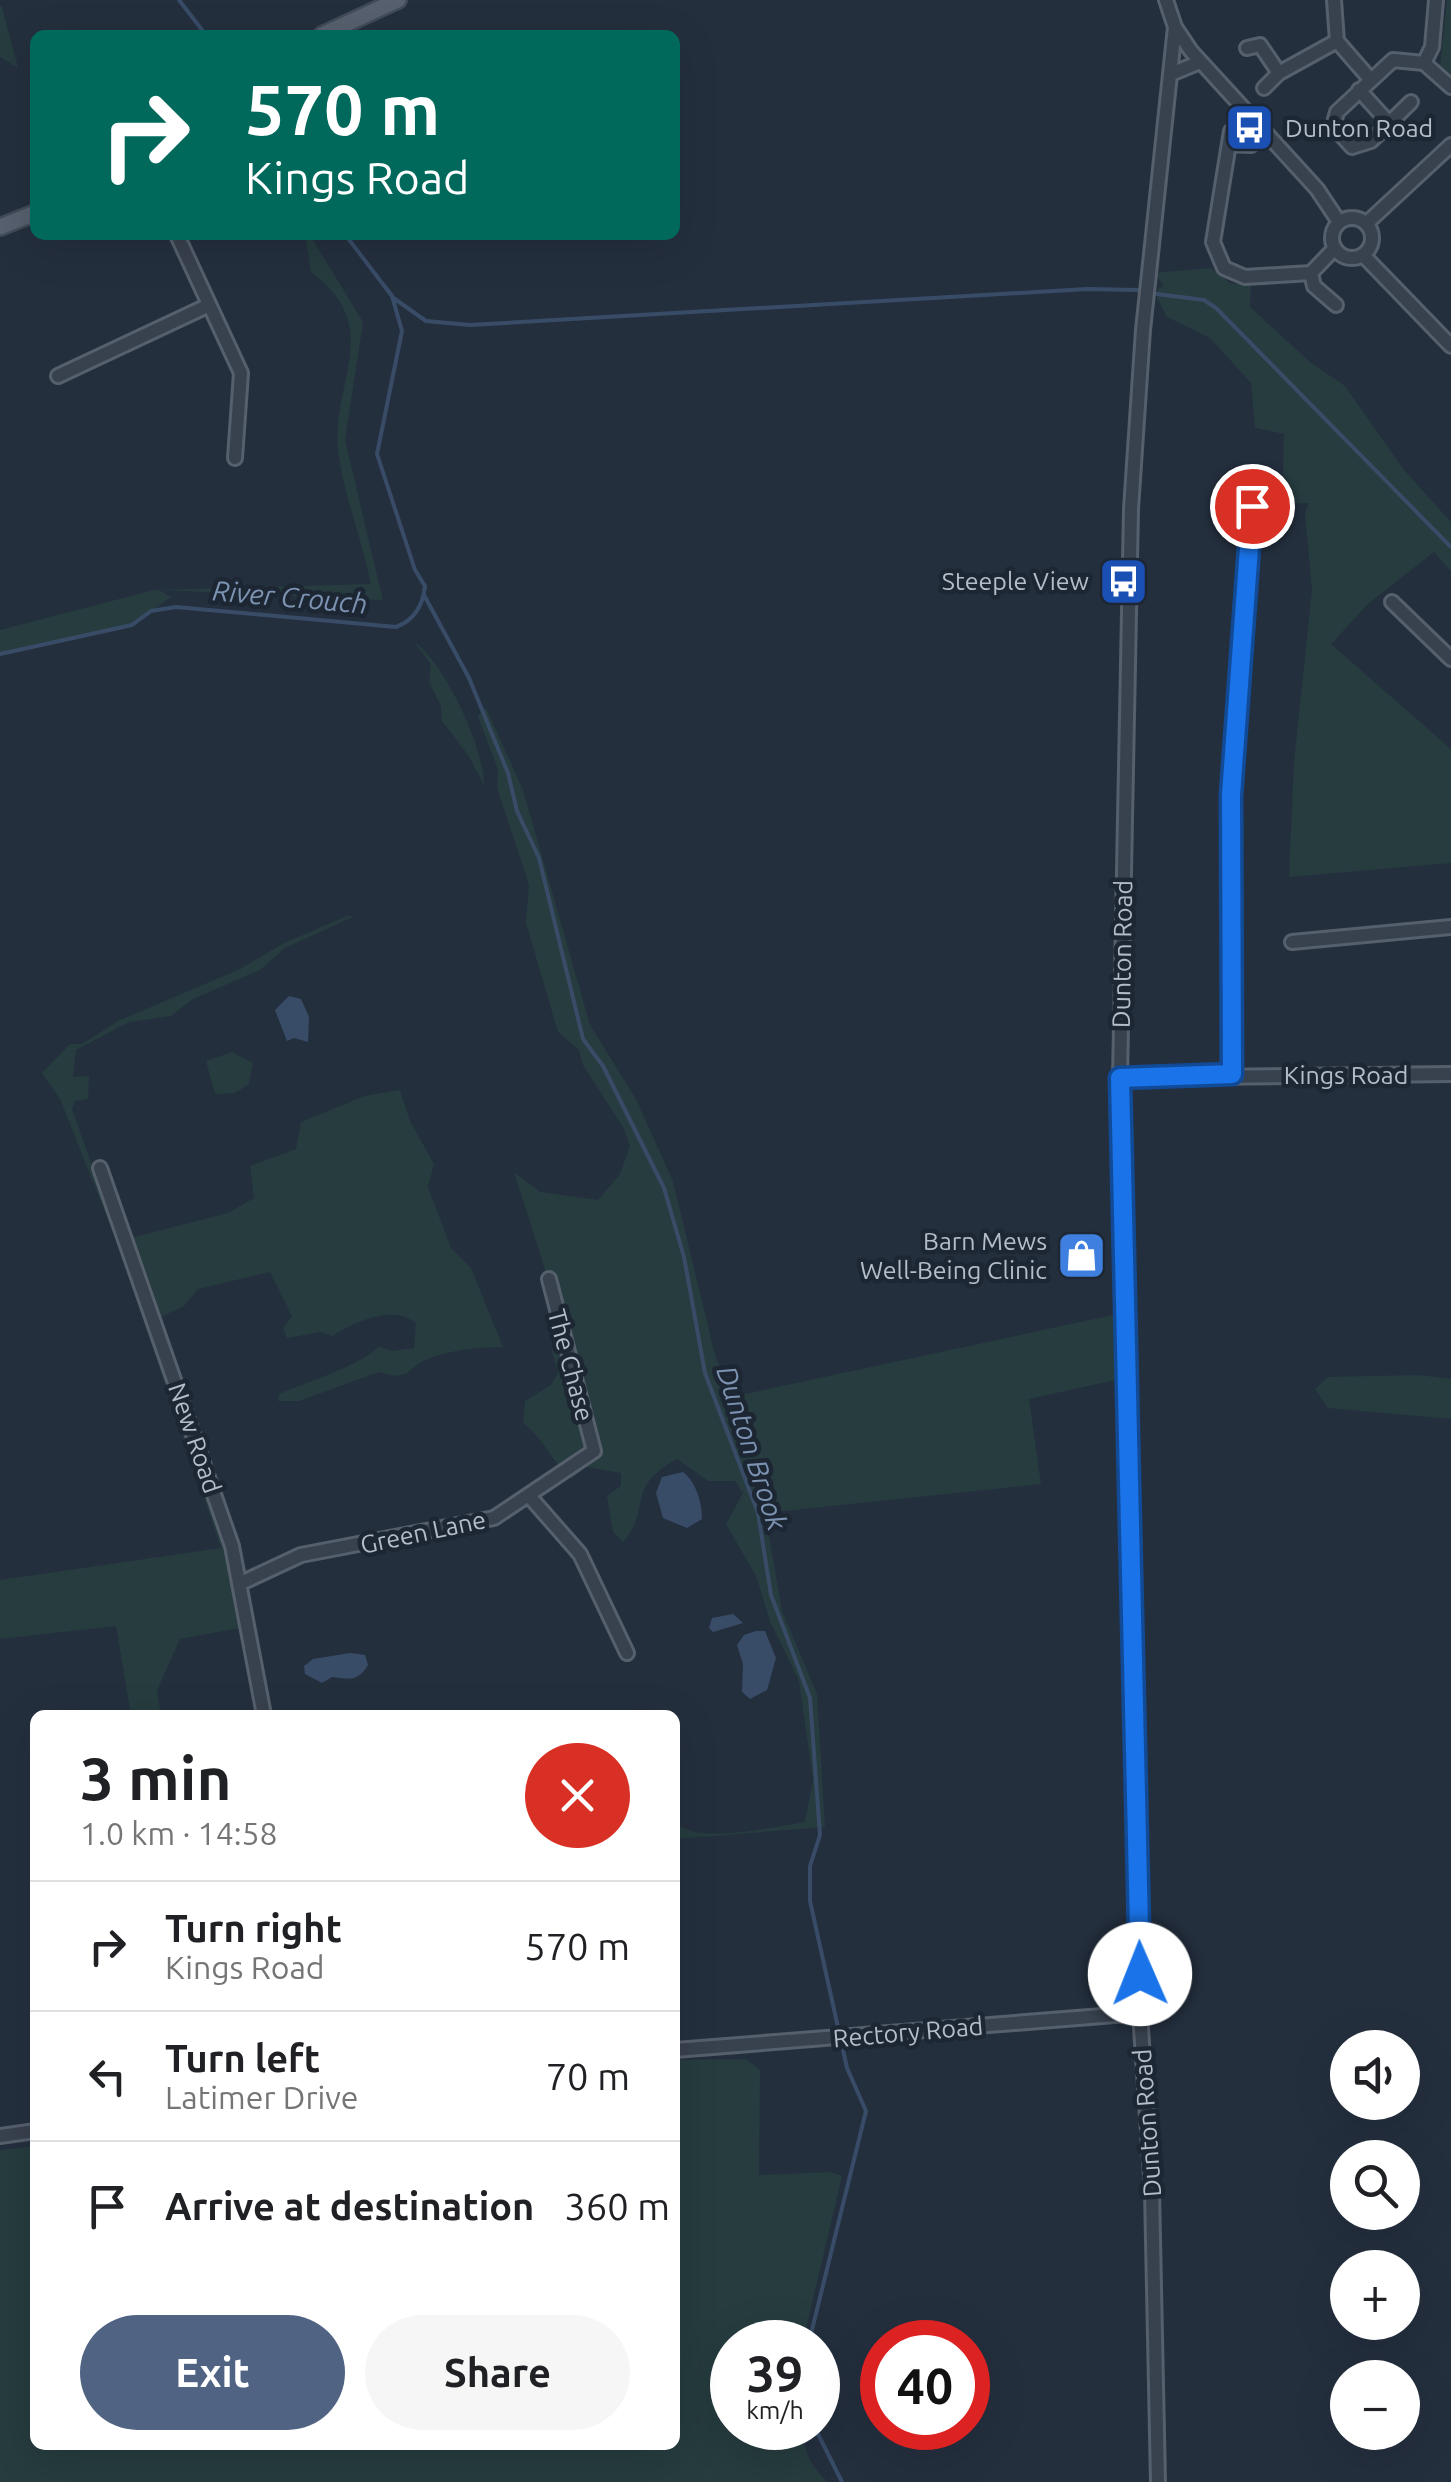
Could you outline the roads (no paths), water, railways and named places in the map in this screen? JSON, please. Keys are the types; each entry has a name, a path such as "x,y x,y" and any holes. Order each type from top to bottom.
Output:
{"main road":[{"path":"333,30 398,0"},
{"path":"0,227 30,214"}],"street":[{"path":"1166,0 1175,27 1200,62 1316,189 1339,222"},
{"path":"1334,0 1337,41 1370,79"},
{"path":"1424,63 1432,47 1436,0"},
{"name":"Dunton Road","path":"1158,2482 1152,2190 1140,2013 1120,1078 1130,508 1143,330 1175,27"},
{"path":"1264,88 1279,73 1337,41"},
{"path":"1247,48 1260,45 1279,73"},
{"path":"1412,102 1371,142 1352,146 1332,126 1336,112 1394,60 1424,63 1451,87"},
{"path":"1171,74 1200,62"},
{"path":"1359,90 1389,123"},
{"path":"1250,146 1231,138 1213,242 1224,268 1245,276 1311,273 1334,249"},
{"path":"1368,222 1451,145"},
{"path":"1339,222 1360,218 1368,222"},
{"path":"1334,249 1332,236 1339,222"},
{"path":"1334,249 1350,258 1363,255 1372,244 1368,222"},
{"path":"179,240 241,373 235,458"},
{"path":"1363,255 1451,346"},
{"path":"1311,273 1314,286 1328,290 1336,305"},
{"path":"58,376 207,306"},
{"path":"1231,505 1252,506 1231,795 1232,1074"},
{"path":"1392,602 1451,659"},
{"path":"1292,942 1451,927"},
{"name":"Kings Road","path":"1120,1078 1451,1074"},
{"name":"New Road","path":"100,1168 232,1546 263,1710"},
{"name":"The Chase","path":"549,1279 594,1450"},
{"name":"Green Lane","path":"239,1584 301,1555 494,1518 594,1450"},
{"path":"530,1497 580,1554 627,1652"},
{"name":"Rectory Road","path":"680,2050 1140,2013"},
{"path":"0,2136 30,2132"}],"water":[{"path":"289,996 301,999 309,1017 308,1042 294,1038 287,1041 275,1010"},
{"path":"683,1472 695,1487 702,1513 702,1519 687,1528 663,1518 656,1493 662,1477"},
{"path":"733,1614 743,1623 713,1632 709,1628 712,1618"},
{"path":"765,1631 776,1658 767,1690 750,1699 742,1692 743,1664 737,1645 744,1635"},
{"path":"350,1653 365,1655 368,1665 357,1677 332,1677 322,1683 305,1674 304,1666 313,1659"}],"waterway":[{"name":"River Crouch","path":"179,0 202,30"},
{"name":"River Crouch","path":"0,654 132,625 151,611 176,607 396,627 413,616 425,586 415,570 377,454 402,331 392,296 349,240"},
{"path":"392,297 426,321 470,325 1087,289 1138,290"},
{"path":"1157,294 1204,300 1216,308 1451,547"},
{"name":"Dunton Brook","path":"424,595 469,678 508,773 517,811 539,858 583,1039 603,1066 664,1188 684,1257 705,1373 758,1513 771,1595 810,1698 820,1835 810,1866 810,1901 847,2068 866,2111 814,2320"},
{"name":"Dunton Brook","path":"826,2450 842,2482"}],"place":[{"name":"Dunton Road","path":"1250,128"},
{"name":"Steeple View","path":"1124,581"},
{"name":"Barn Mews Well-Being Clinic","path":"1082,1255"}]}
